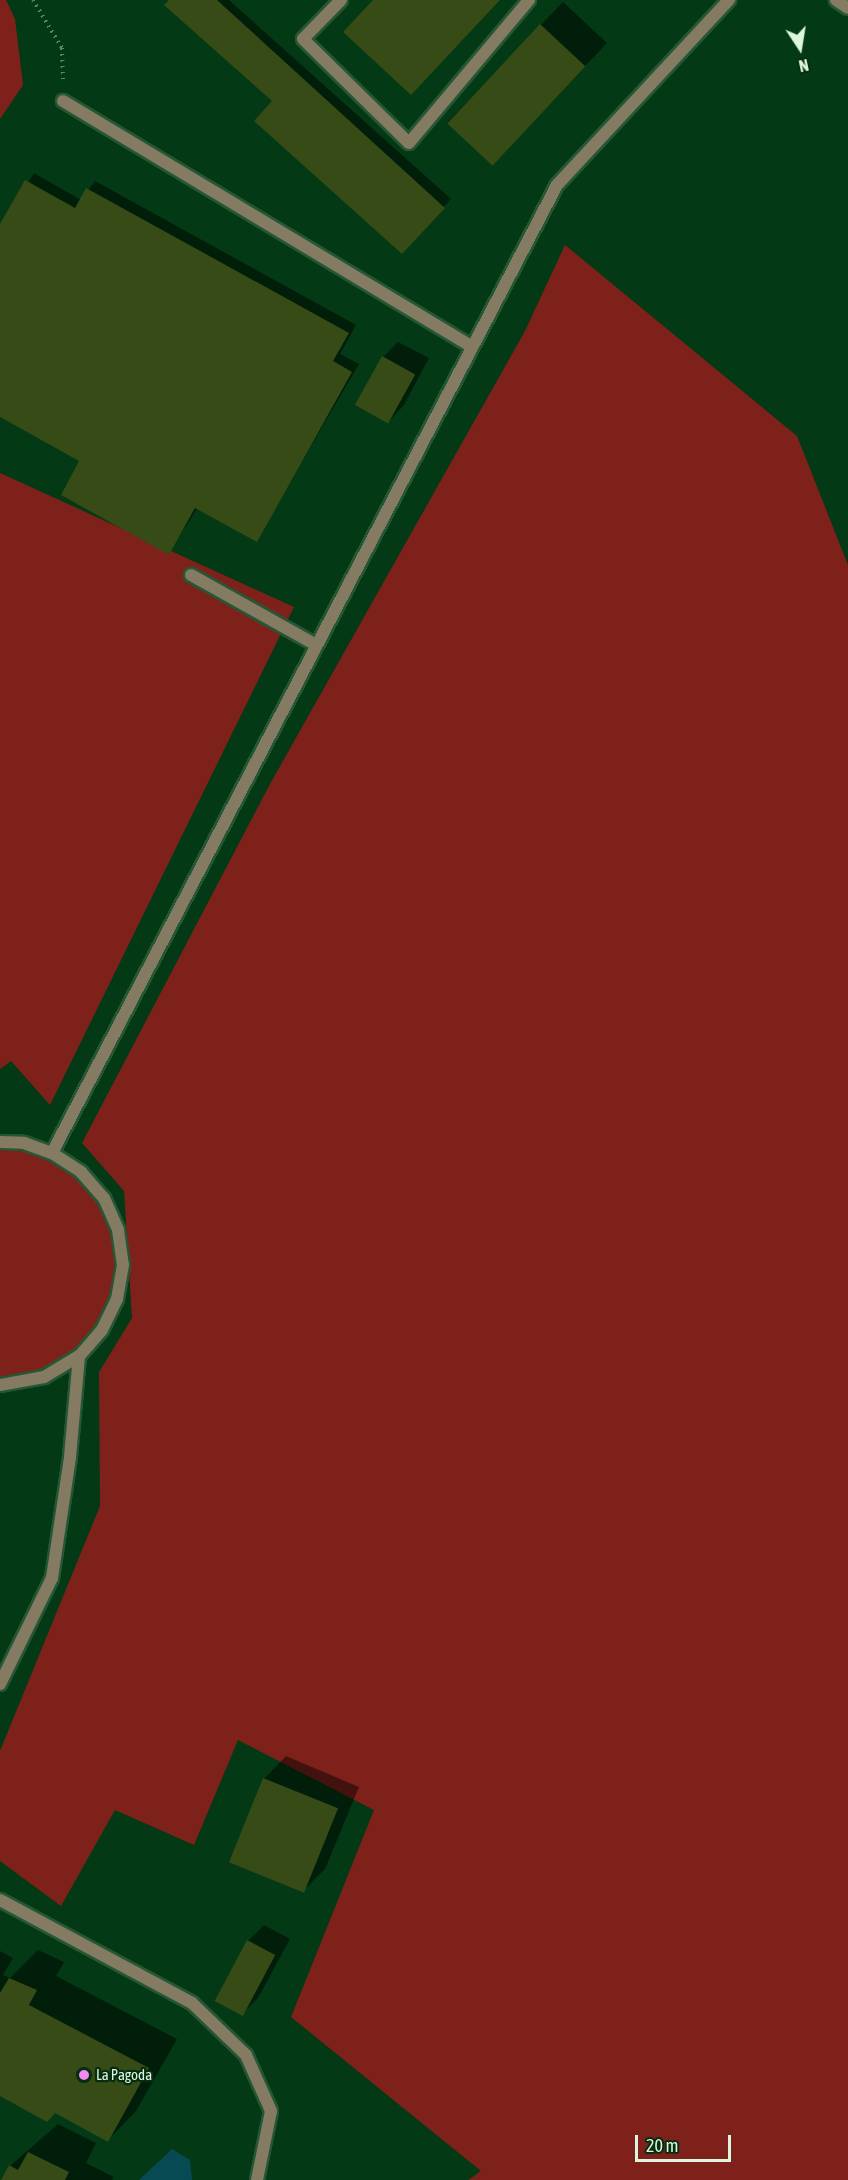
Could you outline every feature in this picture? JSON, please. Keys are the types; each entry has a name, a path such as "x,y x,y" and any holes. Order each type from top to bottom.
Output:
{"street":[{"path":"341,0 303,39 409,143 529,0"},
{"path":"52,1153 557,185 729,0"},
{"path":"837,0 848,8"},
{"path":"63,101 472,347"},
{"path":"191,575 316,645"},
{"path":"0,1142 24,1143 52,1153 81,1172 104,1198 118,1230 121,1253 117,1299 102,1330 79,1356 44,1377 0,1384"},
{"path":"0,1684 52,1578 70,1457 79,1356"},
{"path":"0,1900 192,2003 246,2055 271,2111 257,2180"}],"path":[{"path":"33,0 62,48 63,101"}],"shaded area":[{"path":"0,0 6,0 15,19 23,85 0,119"},
{"path":"565,245 797,436 848,565 848,2180 468,2180 481,2171 291,2017 374,1810 238,1740 194,1845 115,1810 61,1906 0,1861 0,1751 100,1506 99,1372 132,1318 124,1191 82,1143 270,784 525,331"},
{"path":"0,473 294,607 50,1105 11,1061 0,1069"},
{"path":"0,1142 52,1153 104,1198 123,1265 102,1330 44,1377 0,1385"}],"water":[{"path":"172,2149 190,2160 192,2180 139,2180"}],"building":[{"path":"169,0 217,0 445,208 402,254 254,121 272,101 164,5"},
{"path":"373,0 500,0 411,95 343,32"},
{"path":"540,24 585,66 493,166 447,123"},
{"path":"25,180 75,208 86,188 349,333 333,361 352,372 257,542 195,508 169,555 61,495 79,461 0,417 0,224"},
{"path":"382,356 415,374 388,423 355,405"},
{"path":"263,1778 338,1808 304,1893 229,1862"},
{"path":"247,1940 275,1955 243,2016 215,2001"},
{"path":"9,1978 37,1990 29,2005 149,2068 108,2142 55,2113 47,2122 0,2096 0,1993"},
{"path":"28,2152 69,2172 65,2180 1,2180 9,2165 18,2170"}],"place":[{"name":"La Pagoda","path":"84,2075"}]}
